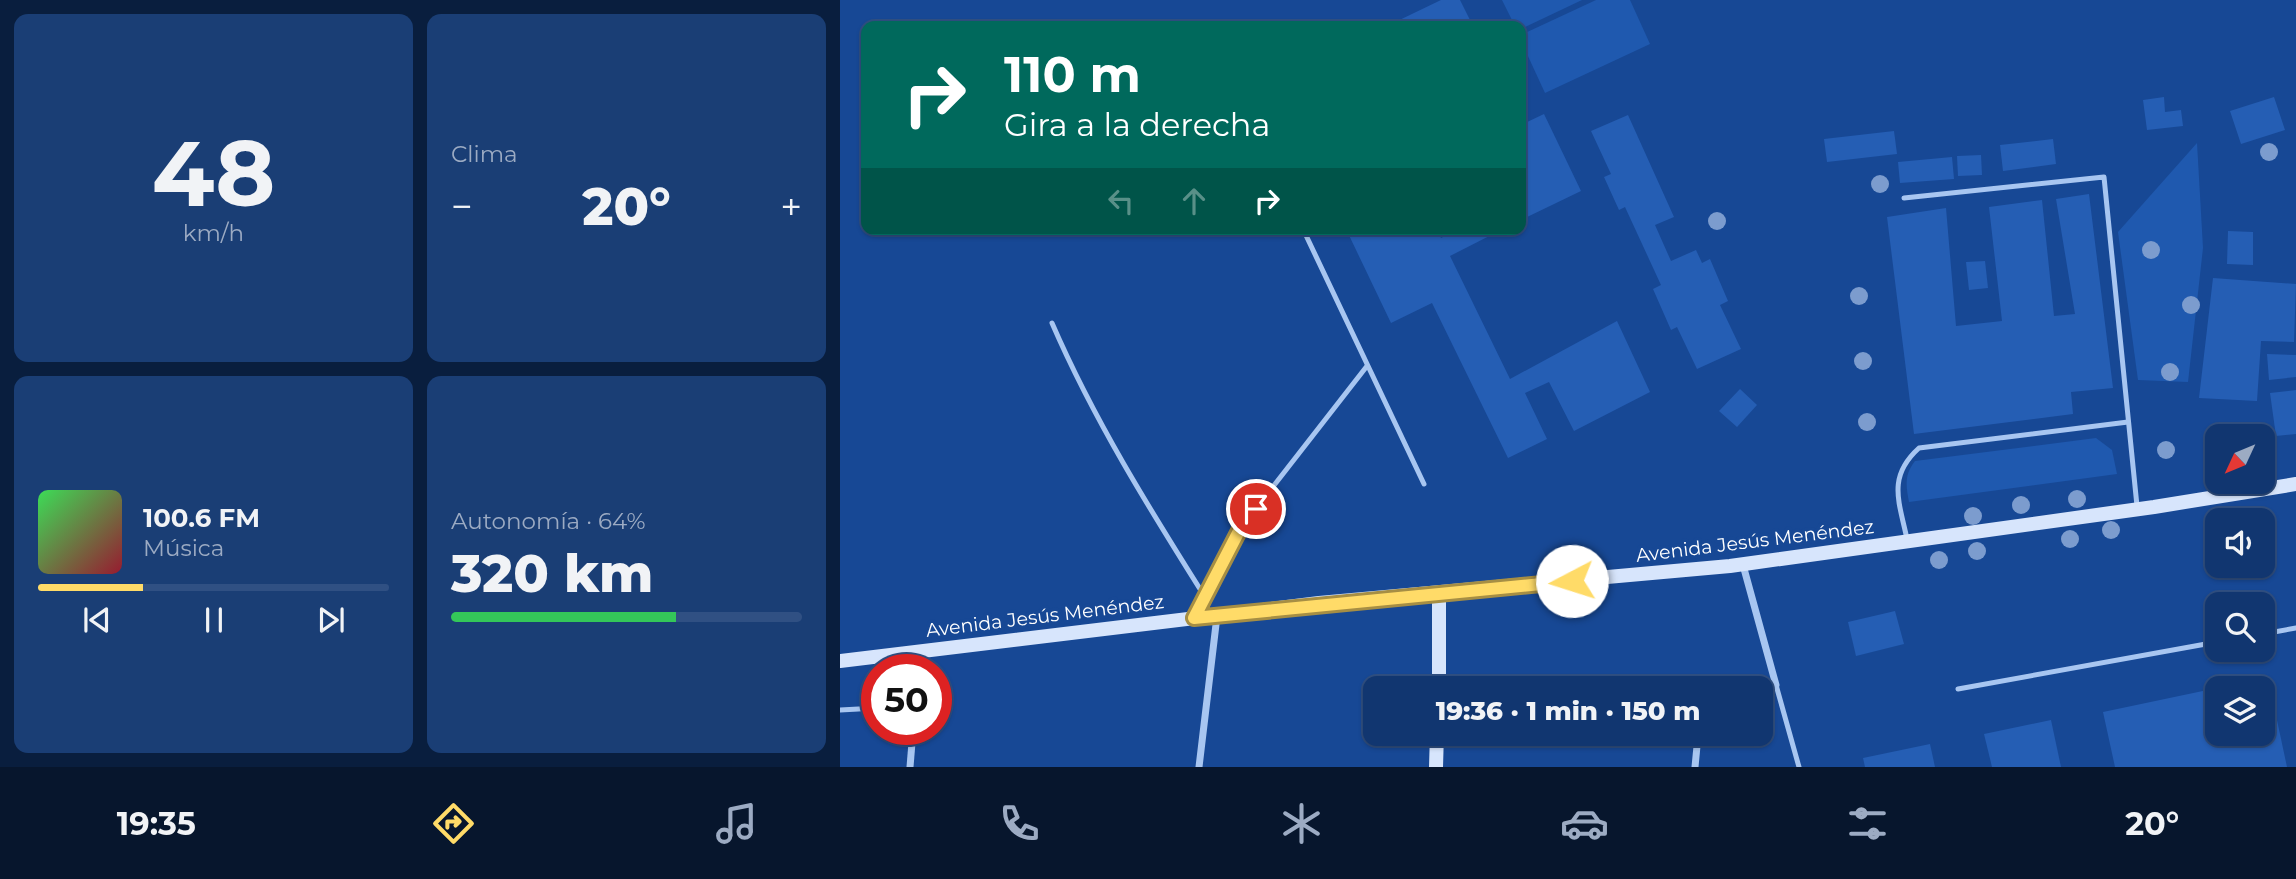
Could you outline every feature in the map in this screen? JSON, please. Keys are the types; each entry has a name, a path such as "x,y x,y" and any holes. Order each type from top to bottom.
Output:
{"main road":[{"name":"Avenida Jesús Menéndez","path":"840,661 1217,615 1742,565 2137,510 2296,484"},
{"path":"1439,593 1439,676"},
{"path":"1436,767 1437,746"}],"street":[{"path":"1742,565 1776,685 1773,686"},
{"path":"1199,767 1217,615"},
{"path":"910,767 912,745"},
{"path":"1695,767 1697,746"}],"lane":[{"path":"1904,198 2104,177 2137,510"},
{"path":"1306,235 1424,484"},
{"path":"1052,323 1077,380 1139,492 1205,597"},
{"path":"1194,618 1240,529 1367,366"},
{"path":"1907,542 1896,485 1907,459 1919,448 2128,422"},
{"path":"2275,632 2296,628"},
{"path":"1958,689 2205,644"},
{"path":"1776,685 1799,767"},
{"path":"840,710 861,709"}],"shaded area":[{"path":"1502,0 1582,0 1526,27 1526,21 1512,21"},
{"path":"1596,0 1630,0 1650,44 1545,93 1526,52 1526,33"},
{"path":"2197,143 2203,248 2188,382 2138,380 2118,232"},
{"path":"2096,438 2112,450 2117,474 1909,502 1907,481 1915,461"}],"building":[{"path":"1441,0 1460,0 1470,21 1397,21"},
{"path":"2164,97 2165,112 2181,110 2183,126 2147,130 2143,100"},
{"path":"2274,97 2285,130 2241,144 2230,111"},
{"path":"1544,114 1581,191 1526,218 1526,123"},
{"path":"1628,115 1674,217 1655,225 1671,261 1696,250 1702,263 1710,259 1728,301 1720,305 1741,349 1697,369 1677,327 1671,330 1653,289 1661,285 1625,207 1619,210 1604,177 1611,174 1591,131"},
{"path":"1894,131 1897,154 1827,162 1824,139"},
{"path":"2053,139 2056,164 2003,171 2000,145"},
{"path":"1981,155 1982,175 1958,176 1957,156"},
{"path":"1952,157 1954,179 1900,183 1898,162"},
{"path":"2089,194 2113,388 2071,392 2073,414 1914,434 1887,217 1946,208 1956,326 2002,321 1989,207 2042,200 2054,316 2075,314 2056,199"},
{"path":"2228,231 2253,232 2253,265 2227,264"},
{"path":"1349,235 1440,235 1441,238 1447,235 1491,235 1450,256 1510,379 1617,321 1650,392 1574,431 1549,382 1525,393 1547,439 1508,458 1432,303 1391,323"},
{"path":"1985,261 1988,288 1969,290 1966,262"},
{"path":"2213,278 2296,284 2294,342 2261,341 2257,401 2199,398"},
{"path":"2267,354 2296,355 2296,377 2269,380"},
{"path":"1740,389 1757,405 1737,427 1719,411"},
{"path":"2296,390 2296,434 2276,436 2270,393"},
{"path":"1895,611 1904,644 1856,656 1848,622"},
{"path":"2205,691 2205,746 2275,746 2275,711 2287,767 2115,767 2103,712"},
{"path":"2051,720 2061,767 1992,767 1984,734"},
{"path":"1930,744 1935,767 1865,767 1863,758"}],"route":[{"path":"1256,509 1240,529 1194,618 1319,603 1572,581"}]}
